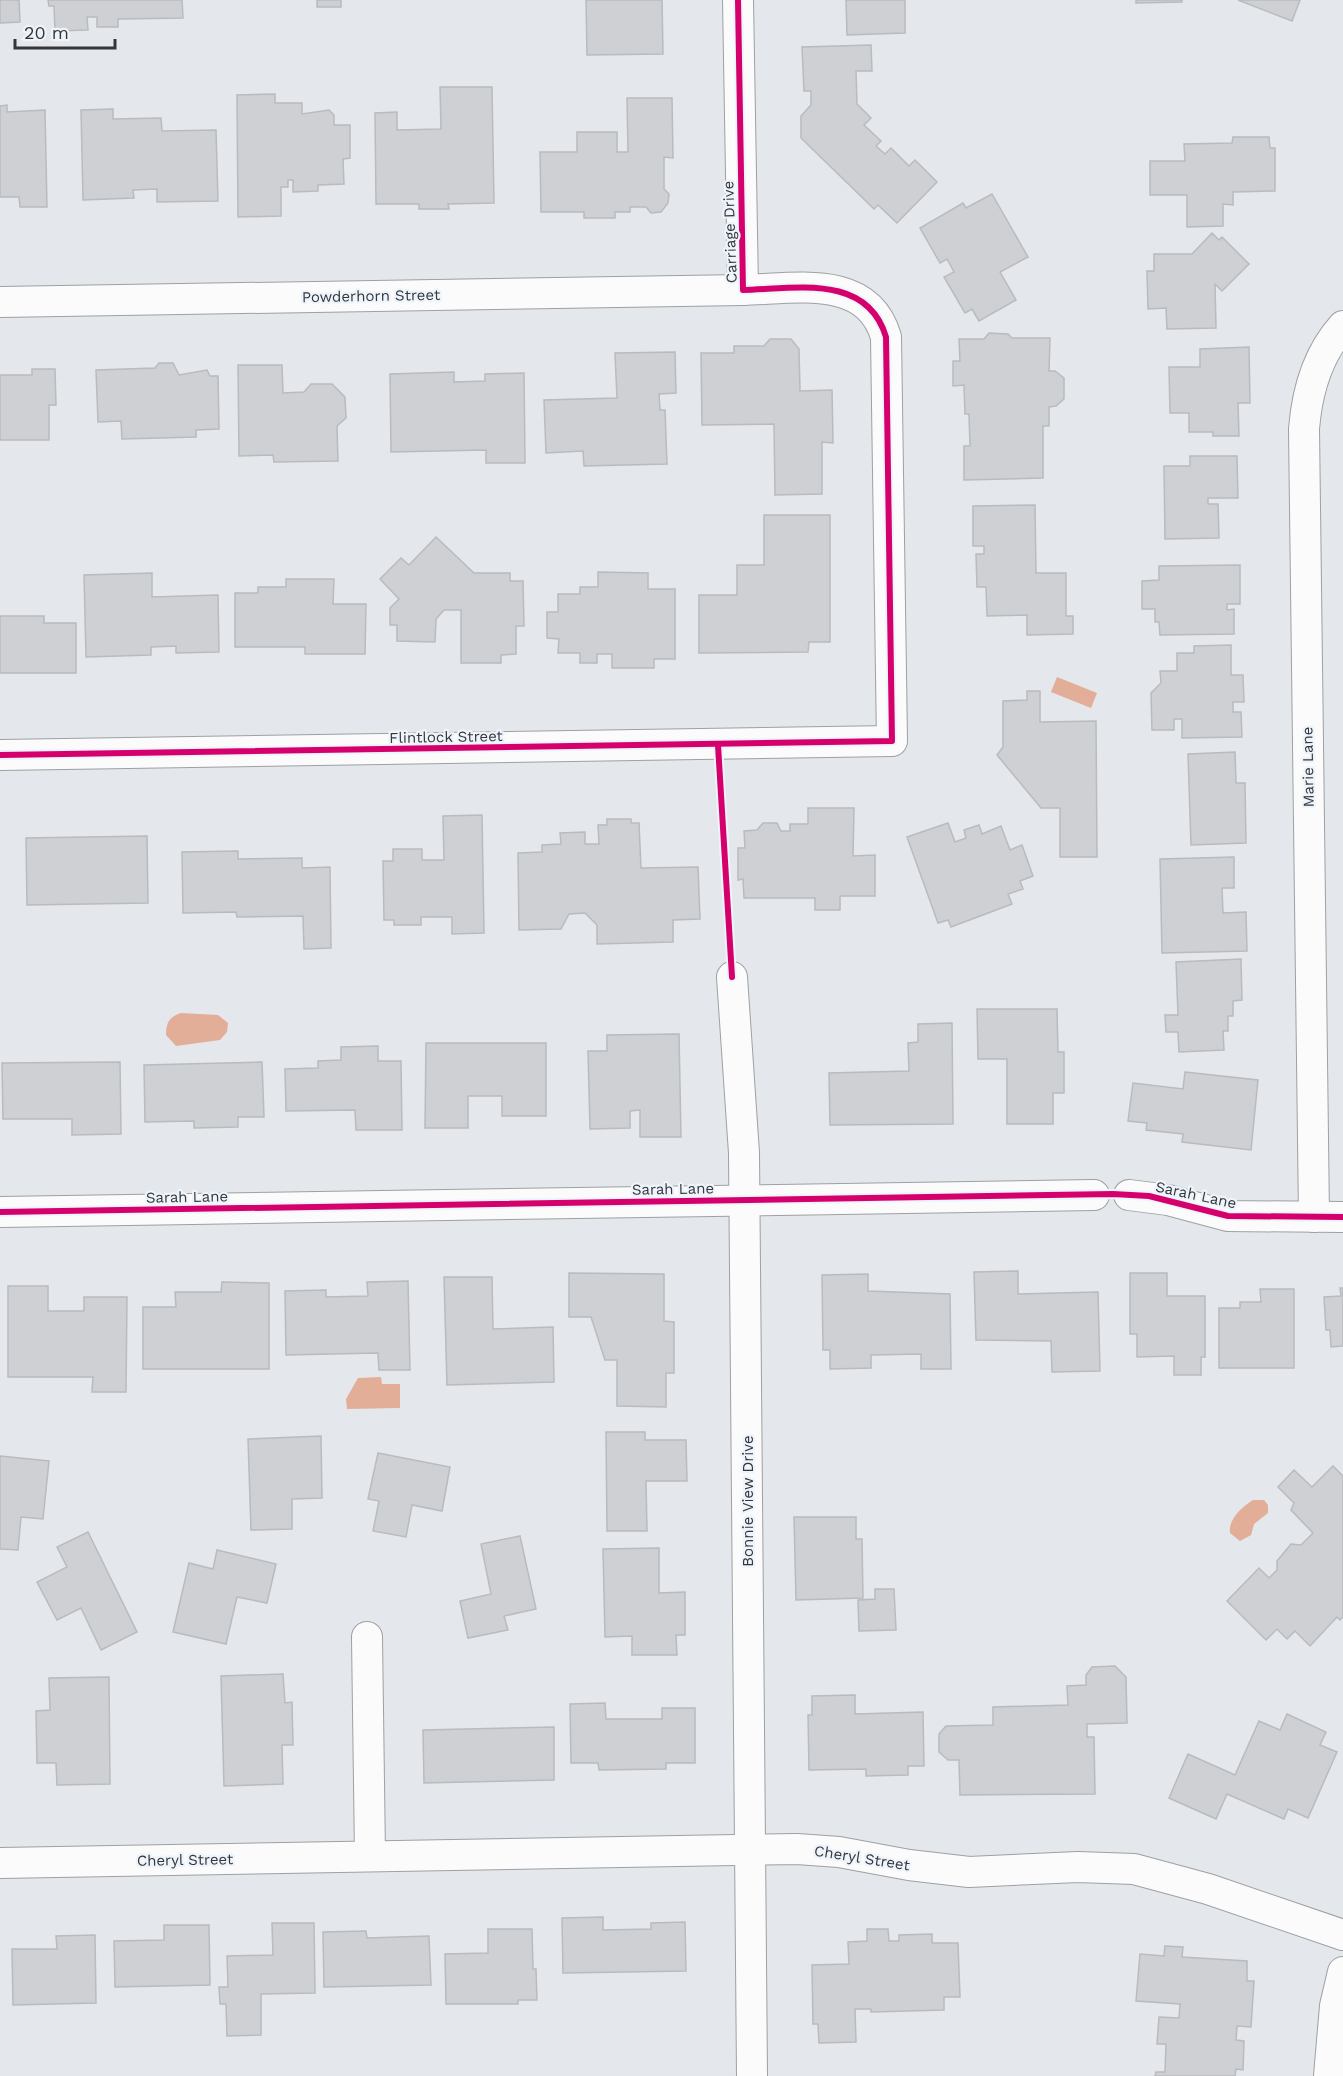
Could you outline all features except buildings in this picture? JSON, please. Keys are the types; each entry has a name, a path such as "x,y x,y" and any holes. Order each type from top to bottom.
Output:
{"street":[{"name":"Carriage Drive","path":"738,0 743,290 814,289 844,292 860,298 872,308 882,323 888,351 892,741"},
{"name":"Powderhorn Street","path":"0,302 743,290"},
{"name":"Marie Lane","path":"1328,1217 1304,429 1306,400 1312,377 1325,351 1343,326"},
{"name":"Flintlock Street","path":"0,755 892,741"},
{"name":"Bonnie View Drive","path":"732,977 745,1200 752,2076"},
{"name":"Sarah Lane","path":"0,1212 1094,1195"},
{"name":"Sarah Lane","path":"1129,1195 1168,1200 1228,1216 1328,1217"},
{"path":"368,1637 370,1856"},
{"name":"Cheryl Street","path":"0,1863 751,1848 839,1852 909,1865 960,1871 1078,1867 1134,1869 1208,1889 1343,1935"},
{"path":"1329,2076 1335,2006 1343,1972"}],"shaded area":[{"path":"1057,677 1097,693 1091,708 1051,692"},
{"path":"181,1013 218,1015 228,1023 227,1032 220,1040 176,1046 166,1035 167,1027 174,1016"},
{"path":"381,1377 382,1384 400,1384 400,1408 347,1409 346,1399 358,1378"},
{"path":"1253,1500 1264,1500 1268,1505 1268,1513 1254,1524 1251,1535 1240,1541 1230,1533 1231,1523 1240,1510"}],"cycle path":[{"path":"0,755 892,741 886,337 877,317 863,303 846,294 827,289 806,288 743,290 738,0"},
{"path":"718,745 732,977"},
{"path":"0,1212 1113,1194 1149,1196 1228,1216 1343,1217"}]}
